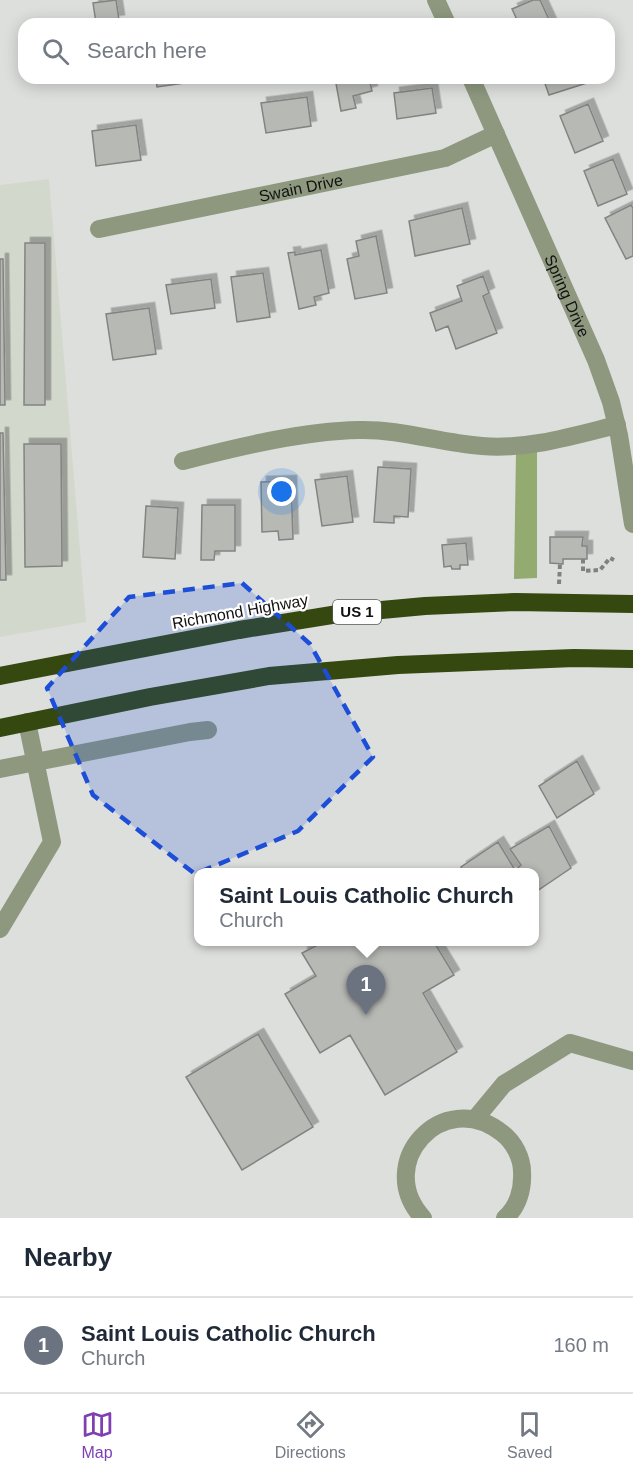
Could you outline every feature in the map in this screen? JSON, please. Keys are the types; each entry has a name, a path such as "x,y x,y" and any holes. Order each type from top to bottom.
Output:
{"highway":[{"name":"Richmond Highway","path":"0,676 239,630 338,614 425,606 515,602 633,604"},
{"path":"0,728 150,697 269,676 398,665 574,658 633,659"}],"street":[{"path":"436,0 444,18"},
{"name":"Spring Drive","path":"474,84 596,360 617,425 633,524"},
{"name":"Swain Drive","path":"99,229 446,158 496,134"},
{"path":"183,461 268,442 332,432 388,431 484,447 523,446 617,425"},
{"path":"0,929 52,842 27,722"},
{"path":"0,769 208,730"},
{"path":"475,1119 504,1084 570,1043 633,1061"},
{"path":"423,1218 411,1200 406,1181 407,1163 413,1147 425,1133 440,1123 457,1118 475,1119 491,1125 505,1135 516,1149 522,1166 523,1183 510,1217"}],"path":[{"path":"583,559 583,571 600,570 610,558 614,560"},
{"path":"559,578 560,564"}],"highlighted area":[{"path":"242,583 310,644 373,757 298,831 195,874 93,795 47,688 129,597"}],"shaded area":[{"path":"49,179 86,622 0,637 0,185"}],"green space":[{"path":"537,448 537,578 514,579 516,451"}],"building":[{"path":"116,0 119,18 95,18 93,3"},
{"path":"533,0 540,0 548,18 516,18 512,9"},
{"path":"157,84 177,84 157,87"},
{"path":"336,84 370,84 372,91 353,96 356,108 341,111"},
{"path":"545,84 584,84 549,95"},
{"path":"432,88 436,113 397,119 394,93"},
{"path":"307,97 311,126 266,133 261,103"},
{"path":"588,104 603,141 575,153 560,116"},
{"path":"136,125 141,160 96,166 92,131"},
{"path":"613,159 627,194 598,206 584,171"},
{"path":"631,205 633,208 633,256 626,259 605,218"},
{"path":"462,208 470,244 415,256 409,221"},
{"path":"376,236 387,293 355,299 347,259 359,256 356,241"},
{"path":"25,243 45,243 45,405 24,405"},
{"path":"321,250 329,293 314,297 316,305 299,309 288,253 295,252 295,255"},
{"path":"0,259 3,259 5,405 0,405"},
{"path":"263,273 270,317 237,322 231,277"},
{"path":"483,276 489,293 483,296 497,333 456,349 448,326 436,331 430,313 462,301 457,286"},
{"path":"211,279 215,308 171,314 166,285"},
{"path":"149,308 156,354 113,360 106,314"},
{"path":"0,433 3,433 6,580 0,580"},
{"path":"24,444 61,444 62,566 25,567"},
{"path":"378,467 411,469 408,517 394,516 394,523 374,522"},
{"path":"347,476 353,522 322,526 315,480"},
{"path":"291,481 293,539 279,540 278,531 262,532 261,482"},
{"path":"202,505 235,505 235,551 215,551 214,560 201,560"},
{"path":"146,506 178,508 175,559 143,557"},
{"path":"550,537 583,537 582,546 587,546 587,559 563,559 563,564 550,563"},
{"path":"466,543 468,565 460,565 460,569 452,569 451,566 444,567 442,545"},
{"path":"577,761 594,794 557,818 539,786"},
{"path":"549,826 571,868 539,890 539,868 517,868 521,865 510,849"},
{"path":"498,842 514,868 462,868 461,867"},
{"path":"315,946 436,946 454,975 423,993 457,1052 385,1095 350,1035 320,1053 285,994 316,976 302,953"},
{"path":"258,1034 313,1127 242,1170 186,1077"}],"place":[{"name":"Saint Louis Catholic Church","path":"366,1015"}]}
